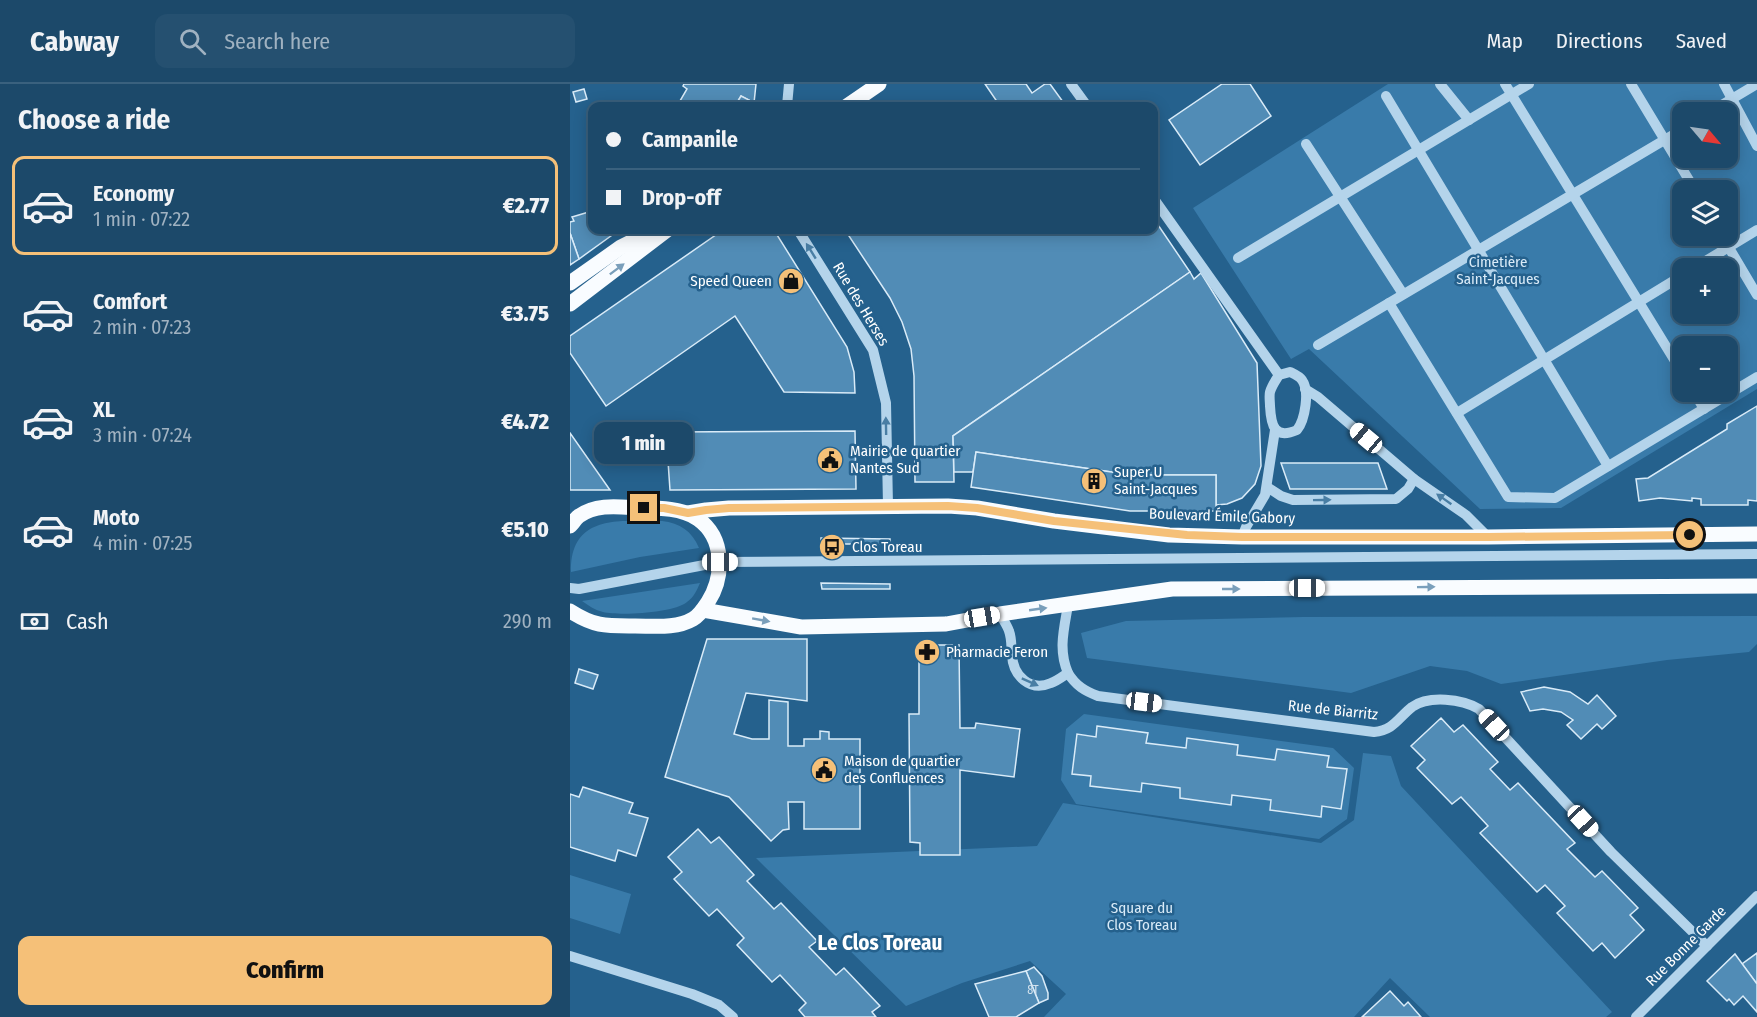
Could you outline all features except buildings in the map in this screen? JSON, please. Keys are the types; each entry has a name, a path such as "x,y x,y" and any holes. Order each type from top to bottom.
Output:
{"main road":[{"path":"853,102 879,84"},
{"path":"570,283 621,247 647,234"},
{"path":"570,304 662,234"},
{"path":"570,526 579,516 603,506 664,508 688,513 705,525 712,535 720,562 716,587 703,609 696,618 683,624 602,626 570,611"},
{"name":"Boulevard Émile Gabory","path":"688,513 729,508 958,507 1158,533 1242,537 1757,534"},
{"path":"703,609 801,627 946,624 1172,589 1757,586"},
{"path":"570,626 585,619"}],"street":[{"path":"787,102 789,84"},
{"path":"1071,84 1084,102"},
{"path":"1440,84 1469,120"},
{"path":"1505,84 1672,356"},
{"path":"1238,258 1529,84"},
{"path":"1631,84 1689,180"},
{"path":"1724,84 1757,147"},
{"path":"1727,102 1757,84"},
{"path":"1386,96 1608,466"},
{"path":"1318,345 1672,136"},
{"path":"1306,144 1403,294"},
{"path":"1158,205 1279,375"},
{"path":"1711,258 1757,230"},
{"name":"Rue des Herses","path":"800,234 873,350 886,403 888,506"},
{"path":"1729,247 1757,295"},
{"path":"1456,413 1672,282"},
{"path":"1389,303 1508,497 1555,498 1757,377"},
{"path":"1290,372 1297,375 1305,388 1304,417 1297,430 1280,433 1275,430 1271,423 1270,393 1279,375 1290,372"},
{"path":"1305,388 1414,479 1466,515 1488,537"},
{"path":"1700,402 1704,408"},
{"path":"1242,537 1267,487 1275,430"},
{"path":"1267,487 1293,500 1396,499 1402,496 1414,479"},
{"path":"570,588 579,589 720,562 1757,554"},
{"path":"1000,614 1009,631 1014,668 1019,676 1029,684 1040,686 1052,683 1068,674 1062,651 1062,635 1068,605"},
{"name":"Rue de Biarritz","path":"1068,674 1085,691 1098,696 1374,732 1384,731 1393,726 1410,709 1426,700 1461,701 1470,704 1479,709 1611,852 1707,946"},
{"name":"Rue Bonne Garde","path":"1636,1017 1757,896"},
{"path":"570,956 692,994 719,1005 733,1017"}],"green space":[{"name":"Cimetière Saint-Jacques","path":"1388,84 1757,84 1757,389 1738,401 1738,336 1672,336 1672,402 1736,402 1561,508 1480,509 1309,349 1291,359 1193,208"},
{"path":"662,521 685,529 699,548 640,557 571,572 573,553 579,539 589,530 601,524 615,522"},
{"path":"700,583 687,602 659,611 603,612 582,601"},
{"path":"1757,616 1757,644 1749,652 1667,660 1501,684 1467,671 1430,666 1351,693 1087,658 1081,633 1126,621 1304,617"},
{"path":"1084,714 1333,748 1354,768 1347,819 1319,839 1076,804 1061,780 1066,729","holes":["1077,734 1096,737 1148,734 1146,743 1186,748 1188,738 1238,745 1237,755 1275,760 1277,749 1329,756 1327,767 1347,770 1341,809 1322,806 1320,817 1270,810 1271,800 1232,795 1230,805 1180,798 1180,788 1142,783 1140,792 1090,786 1091,776 1072,773"]},
{"name":"Square du Clos Toreau","path":"1363,753 1391,756 1401,786 1612,1012 1606,1017 1430,1017 1390,978 1354,1017 1044,1017 1066,994 1030,961 962,983 906,1006 756,858 1037,846 1063,803 1321,843 1354,820"},
{"path":"570,875 631,894 620,934 570,918"}],"place":[{"name":"Speed Queen","path":"791,281"},
{"name":"Mairie de quartier Nantes Sud","path":"830,460"},
{"name":"Super U Saint-Jacques","path":"1094,481"},
{"name":"Clos Toreau","path":"832,547"},
{"name":"Pharmacie Feron","path":"927,652"},
{"name":"Maison de quartier des Confluences","path":"824,770"}],"district":[{"name":"Le Clos Toreau","path":"880,943"}],"route":[{"path":"644,508 664,508 688,513 729,508 948,506 1169,534 1242,537 1690,535"}]}
